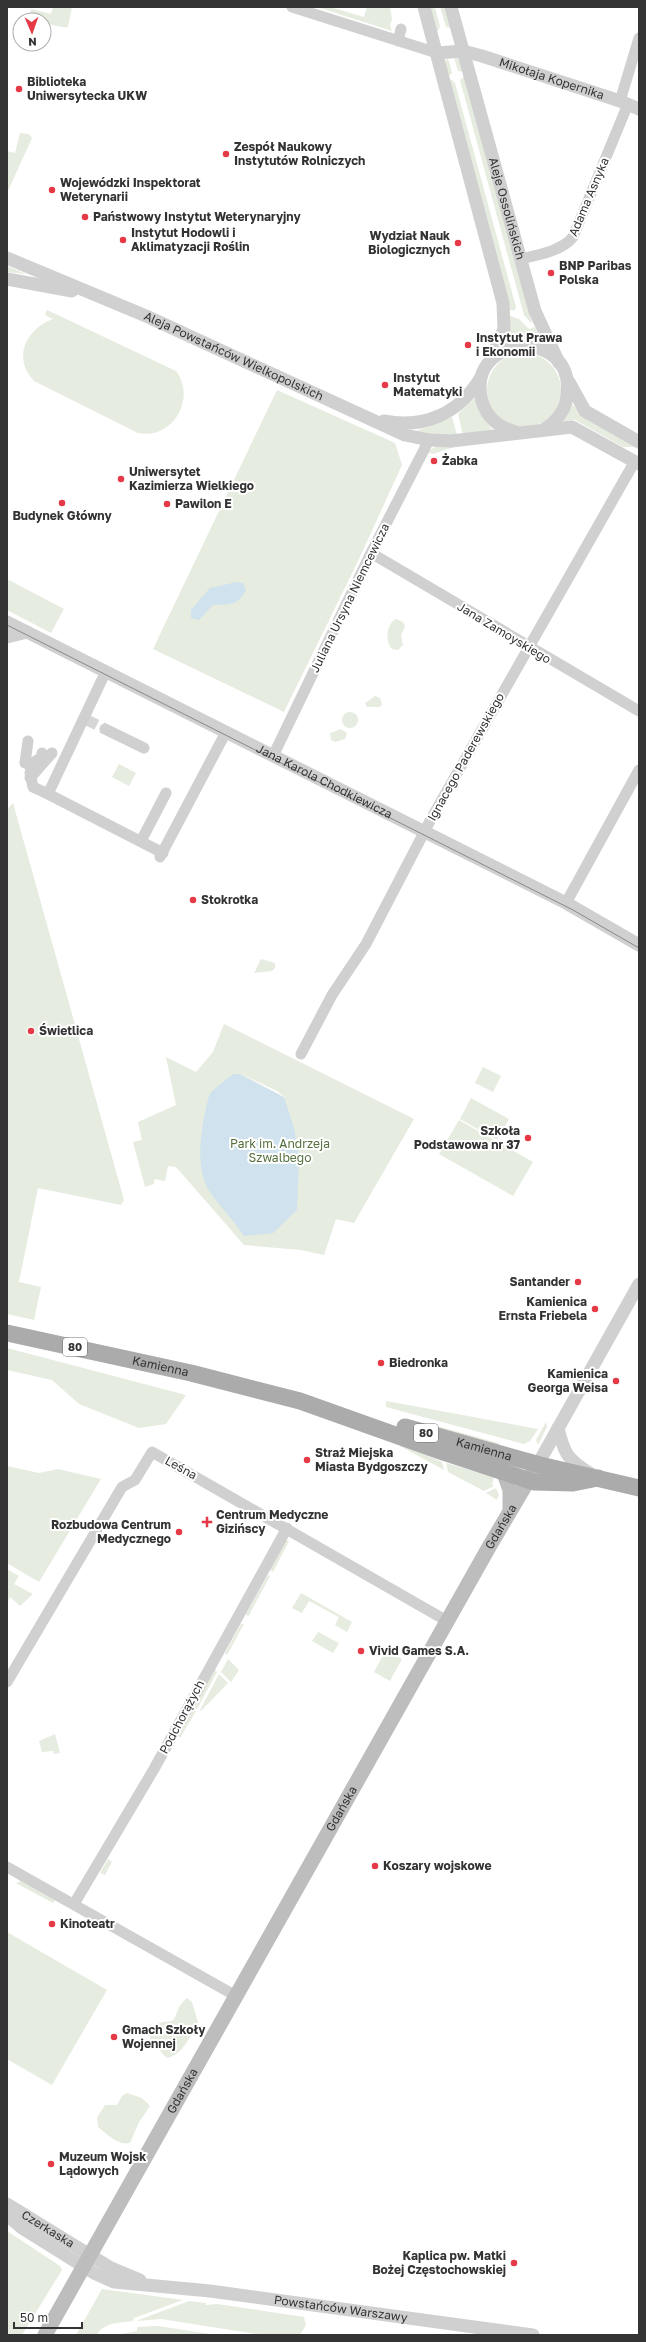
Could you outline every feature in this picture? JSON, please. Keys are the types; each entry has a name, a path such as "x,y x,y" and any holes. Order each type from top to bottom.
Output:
{"main road":[{"name":"Kamienna","path":"7,1333 191,1373 400,1426 538,1464"},
{"name":"Kamienna","path":"313,1405 443,1452 529,1480"},
{"name":"80","path":"538,1464 639,1488"},
{"name":"Gdańska","path":"45,2335 447,1621 538,1464"},
{"path":"503,1471 510,1490 510,1511"},
{"name":"80","path":"529,1480 549,1483 573,1483 598,1478"}],"street":[{"path":"292,7 437,54 463,51"},
{"path":"424,7 503,303 504,329 488,366 481,392 485,408 496,424 518,433 567,426 576,428 638,459"},
{"name":"Aleje Ossolińskich","path":"451,7 520,259 539,322 559,363"},
{"path":"398,41 401,29"},
{"name":"Adama Asnyka","path":"520,259 560,247 569,243 573,237 629,105 639,38"},
{"name":"Mikołaja Kopernika","path":"463,51 629,105"},
{"name":"Aleja Powstańców Wielkopolskich","path":"7,258 169,326 406,436 429,440 461,440 518,433"},
{"name":"Aleja Powstańców Wielkopolskich","path":"7,279 97,295"},
{"path":"488,366 507,350 529,346 543,350 559,363 585,410 639,442"},
{"name":"Aleja Powstańców Wielkopolskich","path":"370,419 400,424 420,423 441,416 468,396 488,366"},
{"path":"542,430 556,419 566,404 568,390 566,376"},
{"name":"Juliana Ursyna Niemcewicza","path":"273,756 371,553 429,440"},
{"name":"Ignacego Paderewskiego","path":"301,1054 336,986 366,944 424,832 528,647 638,459"},
{"name":"Jana Zamoyskiego","path":"371,553 528,647 639,711"},
{"name":"Jana Karola Chodkiewicza","path":"7,622 566,903 639,945"},
{"path":"7,637 27,632"},
{"path":"48,794 85,719 106,671"},
{"path":"105,729 144,748"},
{"path":"30,778 47,753 32,766 30,778 33,787 141,841 161,855 226,732"},
{"path":"28,741 25,763 32,766"},
{"path":"566,903 639,770"},
{"path":"141,841 166,793"},
{"name":"Gdańska","path":"538,1464 639,1284"},
{"path":"558,1428 562,1446 570,1460 598,1478"},
{"name":"Leśna","path":"7,1682 122,1487 135,1480 152,1452 447,1621"},
{"name":"Podchorążych","path":"74,1904 154,1769 287,1528"},
{"path":"7,1867 236,1996"},
{"name":"Czerkaska","path":"7,2204 86,2260"},
{"name":"Czerkaska","path":"7,2215 22,2228 86,2260"},
{"name":"Powstańców Warszawy","path":"86,2260 149,2284 533,2335"}],"green space":[{"path":"53,7 72,7 68,27 52,25"},
{"path":"317,7 330,7 364,17 367,7 390,7 392,19 390,25 392,31"},
{"path":"428,7 435,7 440,27 437,32 435,32"},
{"path":"440,7 446,7 452,28 446,27"},
{"path":"31,9 43,12 30,12"},
{"path":"454,57 459,59 464,72 458,71"},
{"path":"448,58 452,73 447,77 445,61"},
{"path":"465,76 532,322 531,323 524,315 460,80"},
{"path":"452,80 455,83 516,307 515,310 509,310 448,81"},
{"path":"20,133 29,134 32,138 7,193 7,151 15,153"},
{"path":"7,266 24,273 25,274 7,272"},
{"path":"47,310 176,371 182,382 184,393 182,405 178,415 171,424 161,430 150,433 138,433 34,381 27,372 23,354 29,337 44,324 53,319 45,315"},
{"path":"510,316 519,319 529,329 535,327 541,342 522,339 506,343"},
{"path":"524,353 538,356 550,364 558,376 561,390 558,404 550,416 538,424 524,427 510,424 498,416 490,404 487,390 490,376 498,364 510,356"},
{"path":"277,390 395,443 402,465 359,559 284,712 153,649"},
{"path":"475,398 482,416 493,431 463,435 458,414"},
{"path":"572,404 584,417 634,447 623,447 575,420 563,421"},
{"path":"452,417 457,435 433,435 416,431"},
{"path":"437,446 457,446 433,454 426,452"},
{"path":"7,579 64,609 51,633 7,610"},
{"path":"396,619 403,622 405,626 401,635 403,645 398,650 392,649 388,642 388,629"},
{"path":"375,696 380,698 382,704 380,707 367,707 365,703"},
{"path":"347,712 353,712 358,717 356,726 353,728 347,728 342,723 342,717"},
{"path":"341,729 347,733 345,739 335,742 331,740 330,733"},
{"path":"119,764 136,773 129,786 112,777"},
{"path":"13,803 124,1200 121,1205 38,1188 19,1282 41,1287 34,1320 7,1314 7,810"},
{"path":"261,959 275,963 275,968 272,971 254,973"},
{"name":"Park im. Andrzeja Szwalbego","path":"224,1024 414,1119 354,1223 336,1219 324,1255 301,1250 244,1245 176,1167 168,1166 165,1181 154,1179 154,1184 145,1187 133,1142 142,1140 138,1122 176,1105 166,1057 196,1072 213,1052"},
{"path":"483,1067 501,1076 493,1092 475,1083"},
{"path":"471,1098 509,1119 497,1140 460,1119"},
{"path":"459,1120 533,1162 513,1196 439,1154"},
{"path":"7,1348 186,1395 166,1424 139,1428 79,1404 52,1380 7,1370"},
{"path":"386,1401 538,1429 530,1441 524,1444 386,1407"},
{"path":"546,1422 547,1427 538,1445 536,1440"},
{"path":"437,1426 498,1443 502,1447 435,1429"},
{"path":"402,1444 442,1462 444,1470 400,1446"},
{"path":"446,1463 494,1477 492,1484 494,1486 484,1491 448,1472"},
{"path":"7,1466 39,1473 58,1469 101,1479 39,1582 7,1563"},
{"path":"496,1488 499,1495 497,1500 486,1493"},
{"path":"286,1540 289,1541 273,1572 270,1570"},
{"path":"7,1569 19,1576 14,1584 33,1594 20,1606 10,1597 7,1603"},
{"path":"268,1575 270,1576 248,1617 246,1614"},
{"path":"301,1593 352,1622 347,1632 335,1625 339,1617 309,1601 302,1613 292,1608"},
{"path":"241,1624 244,1624 227,1655 225,1653"},
{"path":"318,1632 339,1643 333,1653 312,1641"},
{"path":"386,1650 402,1659 390,1681 374,1672"},
{"path":"228,1659 239,1670 231,1682 221,1672"},
{"path":"215,1670 217,1672 197,1709 194,1707"},
{"path":"219,1674 228,1683 201,1711 200,1710"},
{"path":"193,1710 196,1711 180,1738 178,1736"},
{"path":"55,1734 60,1753 54,1754 53,1751 42,1752 39,1741"},
{"path":"108,1859 112,1862 105,1875 100,1873"},
{"path":"21,1881 55,1900 53,1903 16,1883"},
{"path":"7,1932 107,1990 52,2085 7,2059"},
{"path":"187,1998 192,2002 198,2022 182,2049 173,2056 167,2058 150,2040 150,2031 157,2023 172,2021 179,2008"},
{"path":"127,2093 142,2098 150,2106 139,2122 130,2143 121,2143 113,2139 98,2127 97,2118 105,2105 117,2105 122,2096"},
{"path":"7,2231 60,2266 62,2270 22,2335 7,2335"},
{"path":"102,2289 183,2300 134,2318 133,2321 108,2325 97,2335 76,2335"},
{"path":"189,2301 206,2303 206,2305 217,2304 304,2317 306,2325 300,2335 263,2335 161,2319 136,2321"},
{"path":"158,2326 217,2335 115,2335 137,2331 137,2327"}],"water":[{"path":"237,582 243,583 246,590 236,602 232,604 213,605 199,620 191,618 191,610 210,588"},
{"path":"233,1074 239,1074 284,1097 294,1128 299,1158 297,1210 273,1233 244,1236 210,1192 205,1182 200,1158 200,1145 209,1096 211,1092"}],"pier":[{"path":"237,1072 277,1091 286,1098"}],"tunnel":[{"path":"87,720 105,729"}],"tram line":[{"path":"7,625 573,910 639,948"}],"place":[{"name":"Biblioteka Uniwersytecka UKW","path":"19,89"},
{"name":"Zespół Naukowy Instytutów Rolniczych","path":"226,154"},
{"name":"Wojewódzki Inspektorat Weterynarii","path":"52,190"},
{"name":"Państwowy Instytut Weterynaryjny","path":"85,217"},
{"name":"Instytut Hodowli i Aklimatyzacji Roślin","path":"123,240"},
{"name":"Wydział Nauk Biologicznych","path":"458,243"},
{"name":"BNP Paribas Polska","path":"551,273"},
{"name":"Instytut Prawa i Ekonomii","path":"468,345"},
{"name":"Instytut Matematyki","path":"385,385"},
{"name":"Żabka","path":"434,461"},
{"name":"Uniwersytet Kazimierza Wielkiego","path":"121,479"},
{"name":"Budynek Główny","path":"62,503"},
{"name":"Pawilon E","path":"167,504"},
{"name":"Stokrotka","path":"193,900"},
{"name":"Świetlica","path":"31,1031"},
{"name":"Szkoła Podstawowa nr 37","path":"528,1138"},
{"name":"Santander","path":"578,1282"},
{"name":"Kamienica Ernsta Friebela","path":"595,1309"},
{"name":"Biedronka","path":"381,1363"},
{"name":"Kamienica Georga Weisa","path":"616,1381"},
{"name":"Straż Miejska Miasta Bydgoszczy","path":"307,1460"},
{"name":"Centrum Medyczne Gizińscy","path":"207,1522"},
{"name":"Rozbudowa Centrum Medycznego","path":"179,1532"},
{"name":"Vivid Games S.A.","path":"361,1651"},
{"name":"Koszary wojskowe","path":"375,1866"},
{"name":"Kinoteatr","path":"52,1924"},
{"name":"Gmach Szkoły Wojennej","path":"114,2037"},
{"name":"Muzeum Wojsk Lądowych","path":"51,2164"},
{"name":"Kaplica pw. Matki Bożej Częstochowskiej","path":"514,2263"}]}
